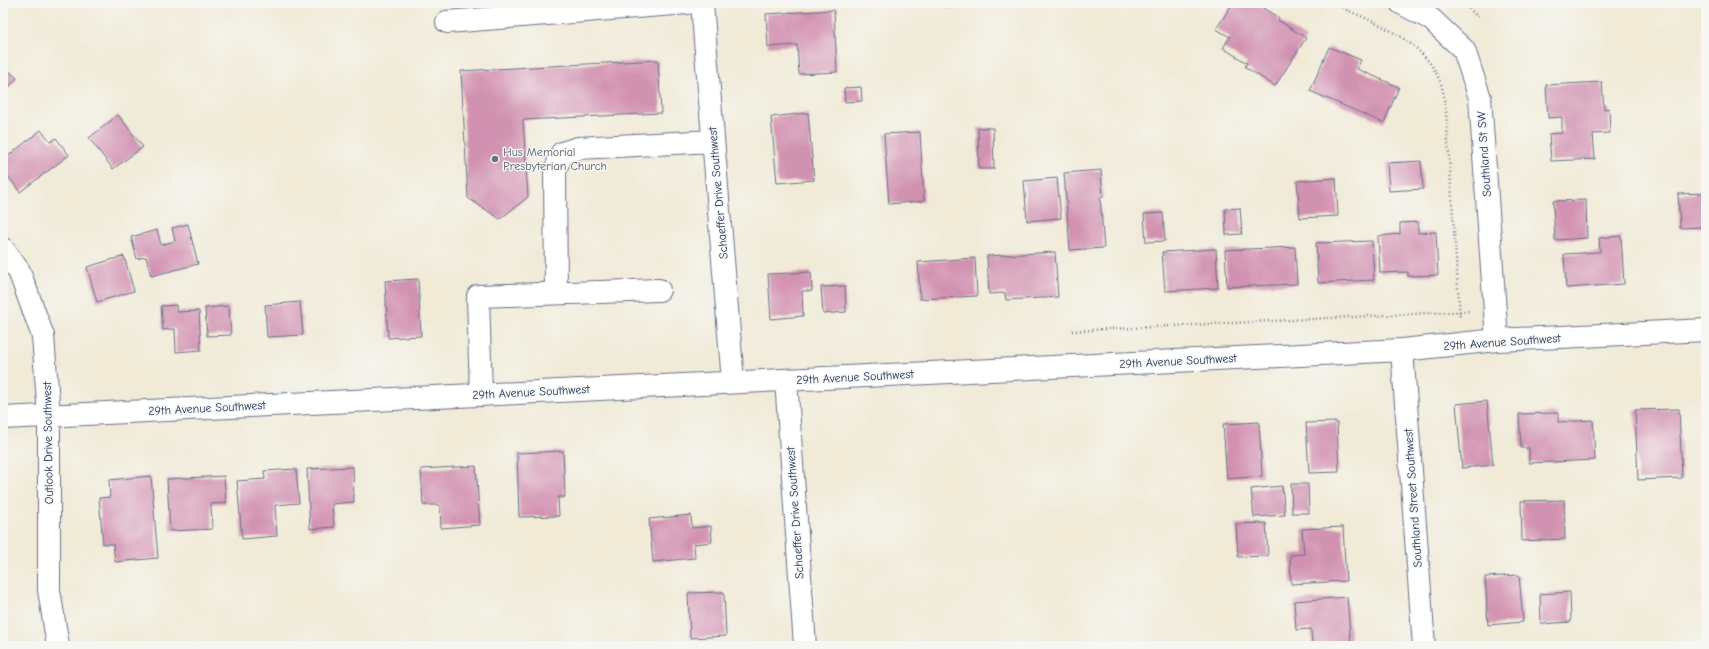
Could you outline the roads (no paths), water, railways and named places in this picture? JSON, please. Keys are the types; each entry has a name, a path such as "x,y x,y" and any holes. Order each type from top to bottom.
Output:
{"street":[{"path":"447,22 686,3"},
{"name":"Schaeffer Drive Southwest","path":"702,3 733,382"},
{"name":"Southland St SW","path":"1401,3 1431,19 1464,50 1480,98 1497,340"},
{"path":"556,294 555,171 562,153 578,148 713,141"},
{"name":"Outlook Drive Southwest","path":"3,249 19,271 43,336 49,416 49,590 58,646"},
{"path":"481,395 478,296 659,290"},
{"name":"29th Avenue Southwest","path":"3,418 1402,350 1497,340 1706,330"},
{"name":"Southland Street Southwest","path":"1402,350 1424,646"},
{"name":"Schaeffer Drive Southwest","path":"786,380 805,646"}],"place":[{"name":"Hus Memorial Presbyterian Church","path":"495,159"}]}
